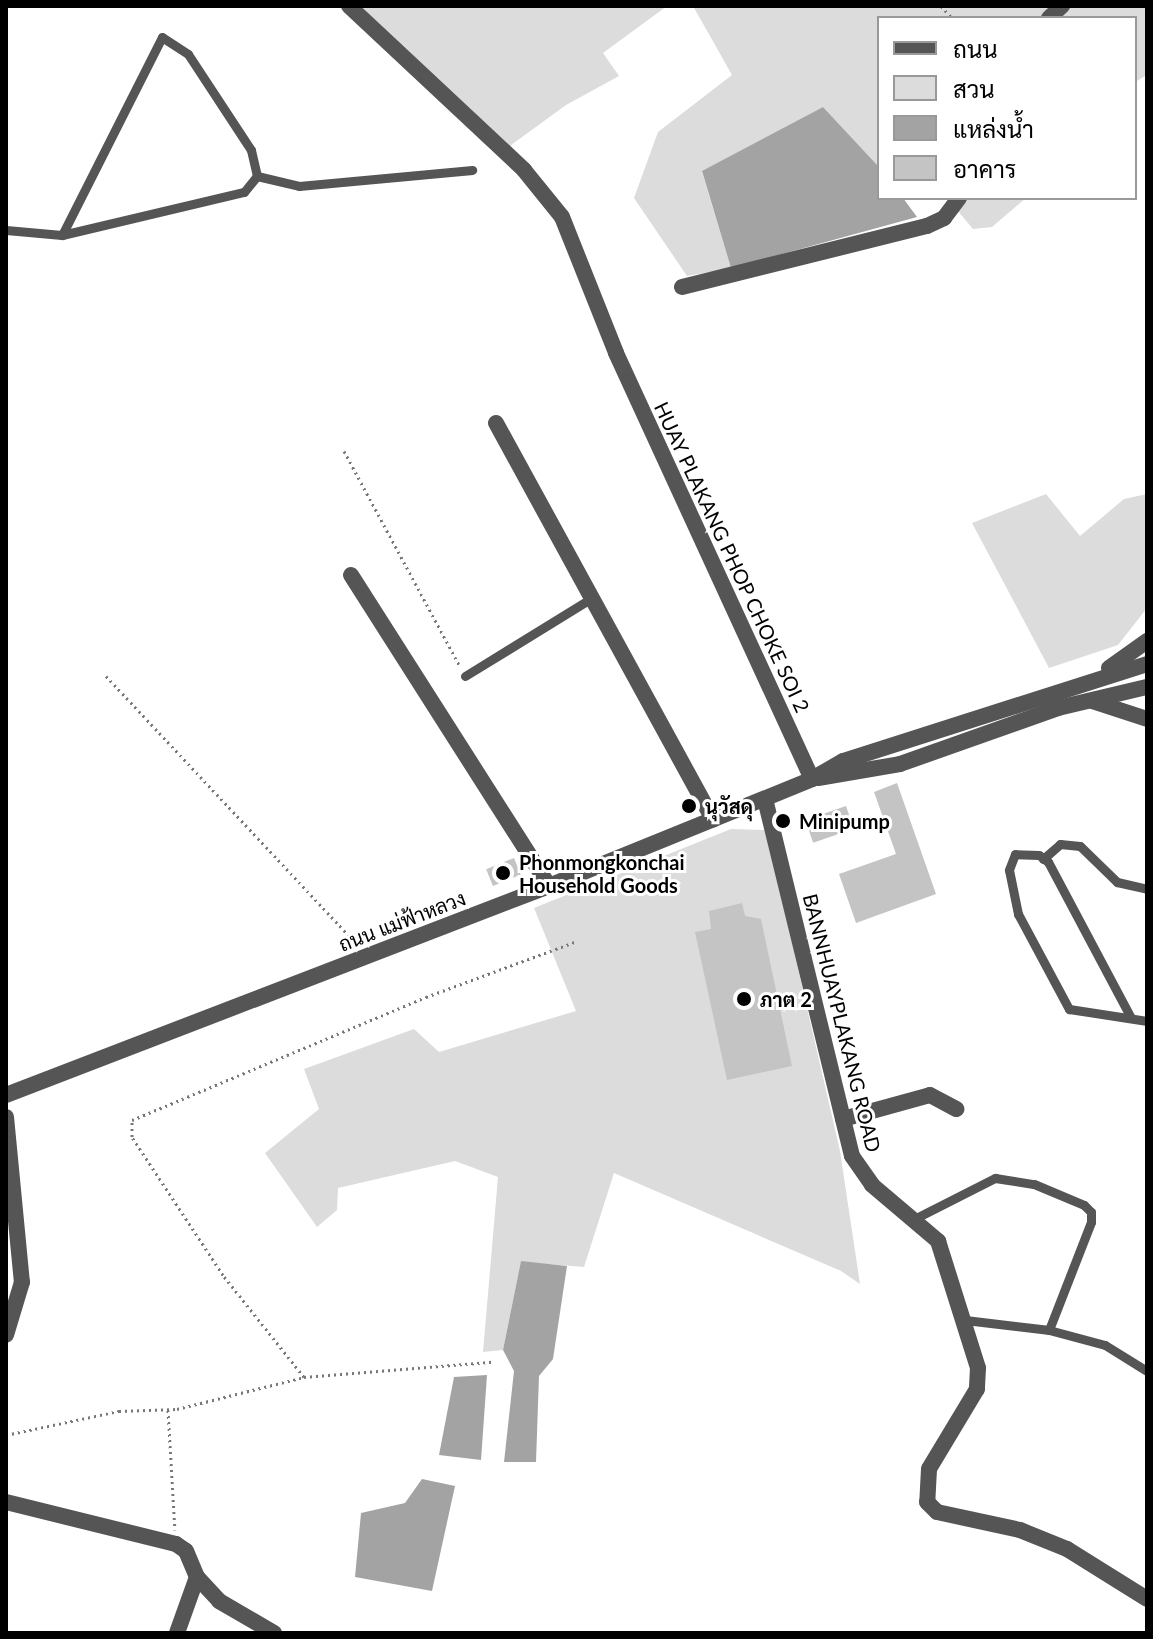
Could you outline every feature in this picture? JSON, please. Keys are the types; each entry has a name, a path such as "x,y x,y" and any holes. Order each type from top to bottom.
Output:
{"street":[{"name":"HUAY PLAKANG PHOP CHOKE SOI 2","path":"349,6 524,170 562,217 616,353 812,779"},
{"path":"682,287 927,226 944,218 958,200"},
{"path":"496,423 713,819"},
{"path":"351,575 549,886"},
{"path":"1086,680 1147,641"},
{"path":"812,779 843,761 1086,680 1147,664"},
{"path":"812,779 848,777 900,764 1089,701 1147,687"},
{"path":"1089,701 1147,719"},
{"name":"ถนน แม่ฟ้าหลวง","path":"6,1095 549,886 812,779"},
{"name":"BANNHUAYPLAKANG ROAD","path":"765,799 852,1156 872,1185 916,1218 938,1241 978,1368 977,1389 929,1469 927,1502 937,1512 1020,1530 1055,1544 1144,1592"},
{"path":"843,1119 930,1095 956,1109"},
{"path":"6,1117 22,1282 6,1335"},
{"path":"6,1502 176,1544 192,1560 197,1577 219,1601 274,1633"},
{"path":"177,1633 197,1577"}],"lane":[{"path":"62,235 162,37 188,54 251,150 257,176"},
{"path":"257,176 299,186 472,170"},
{"path":"6,230 62,235 244,192 257,176"},
{"path":"465,676 592,598"},
{"path":"1043,859 1060,844 1080,846 1117,882 1147,889"},
{"path":"1130,1016 1043,859 1023,851 1015,854 1009,870 1018,914 1065,1002 1081,1015 1130,1016 1147,1021"},
{"path":"916,1218 995,1178 1034,1184 1084,1205 1091,1212 1091,1222 1049,1330"},
{"path":"965,1320 1049,1330 1105,1345 1147,1371"}],"path":[{"path":"344,451 465,676"},
{"path":"106,676 368,955"},
{"path":"304,1377 223,1275 132,1137 132,1120 426,997 577,941"},
{"path":"6,1435 119,1411 168,1410 304,1377 492,1362"},
{"path":"168,1410 176,1544"}],"green space":[{"path":"361,6 667,6 603,53 619,76 566,105 507,148"},
{"path":"693,6 1147,6 1147,75 1137,81 1137,16 877,16 877,165 823,107 702,172 731,268 687,276 634,198 658,132 732,75"},
{"path":"949,200 1024,200 992,227 973,229"},
{"path":"1046,494 1080,536 1124,499 1147,494 1147,608 1118,645 1049,668 972,523"},
{"path":"731,829 766,830 840,1151 860,1284 841,1271 614,1173 584,1267 521,1262 503,1350 483,1352 498,1177 455,1161 338,1188 337,1210 317,1227 265,1153 319,1109 304,1069 414,1029 439,1052 576,1011 534,908"}],"water":[{"path":"823,107 877,165 877,200 904,200 917,217 731,268 702,171"},
{"path":"521,1261 567,1266 553,1359 539,1376 536,1462 504,1462 514,1371 503,1350"},
{"path":"487,1375 481,1460 439,1455 454,1377"},
{"path":"422,1479 455,1486 432,1591 355,1577 361,1513 405,1503"}],"building":[{"path":"897,783 936,894 856,923 839,874 896,854 874,792"},
{"path":"846,806 854,829 813,843 805,820"},
{"name":"Phonmongkonchai Household Goods","path":"514,858 521,875 493,886 486,869"},
{"name":"ภาต 2","path":"742,903 745,916 761,919 792,1066 727,1080 695,932 711,929 709,911"}],"place":[{"name":"นุวัสดุ","path":"689,806"},
{"name":"Minipump","path":"783,821"},
{"name":"Phonmongkonchai Household Goods","path":"503,873"},
{"name":"ภาต 2","path":"744,999"}]}
